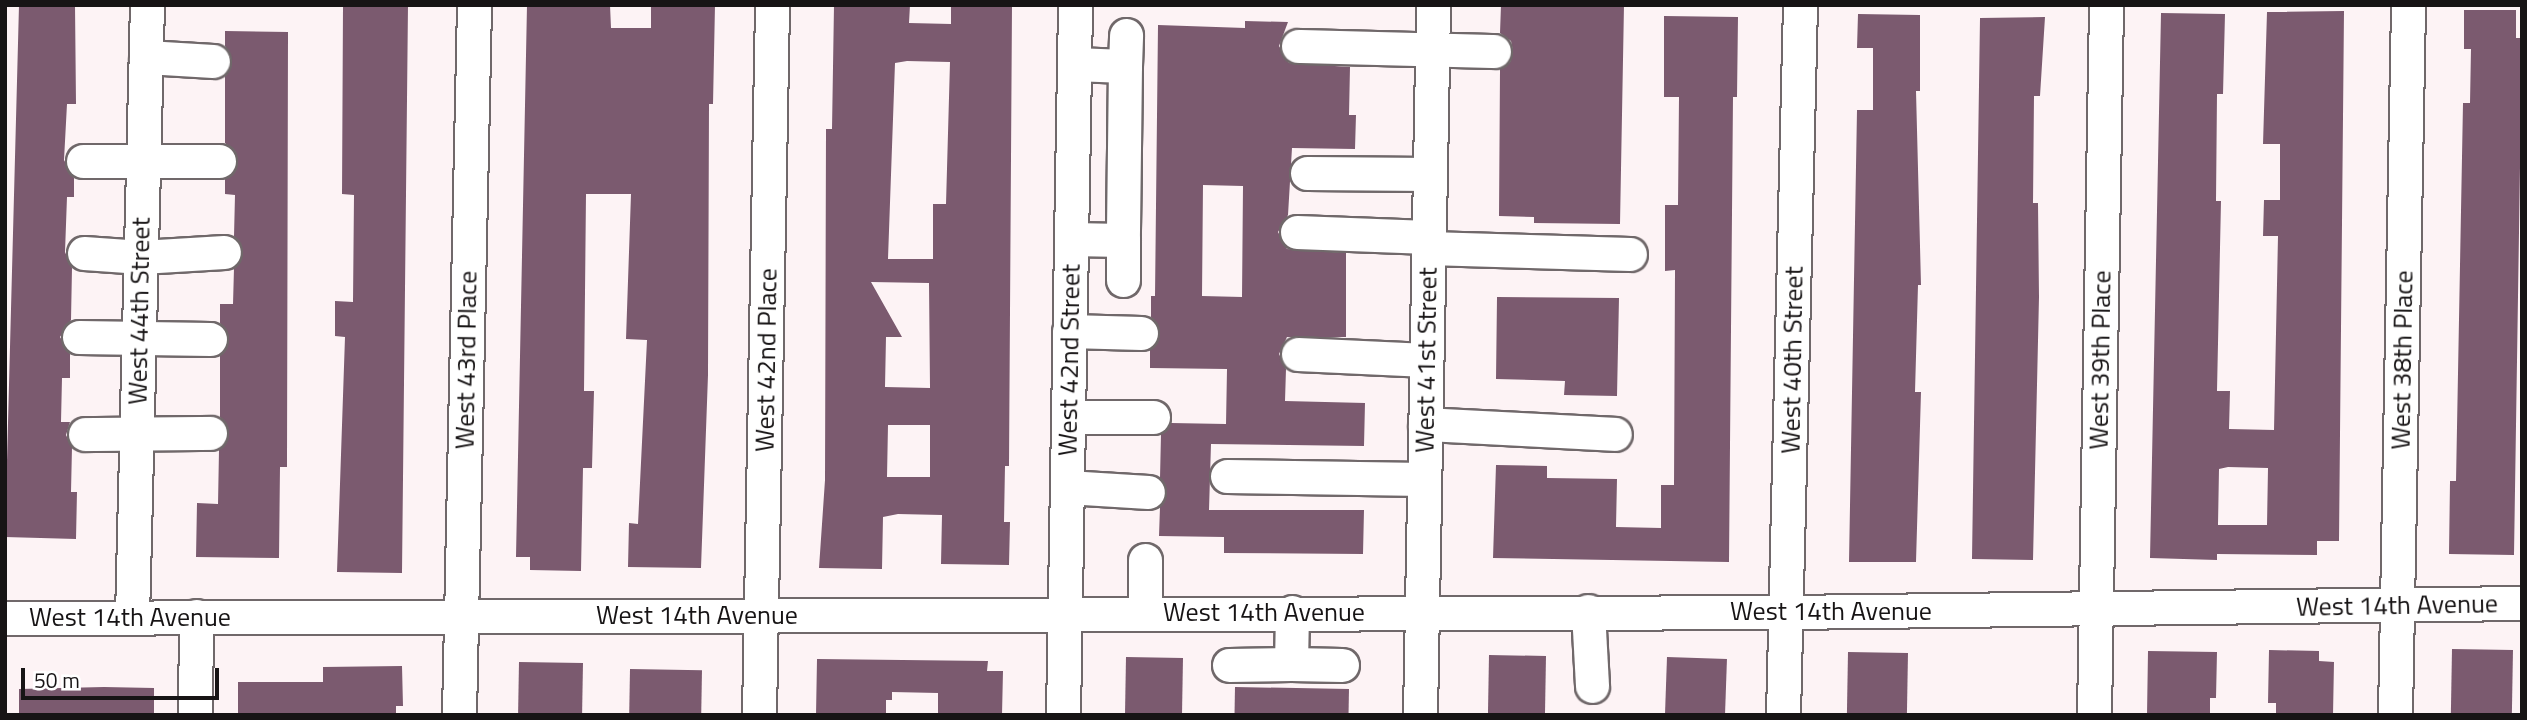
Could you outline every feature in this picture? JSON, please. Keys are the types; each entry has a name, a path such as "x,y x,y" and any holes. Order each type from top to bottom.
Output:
{"street":[{"name":"West 44th Street","path":"132,617 147,5"},
{"name":"West 43rd Place","path":"459,715 474,5"},
{"name":"West 42nd Place","path":"759,715 772,5"},
{"name":"West 42nd Street","path":"1063,715 1075,5"},
{"name":"West 41st Street","path":"1420,715 1433,5"},
{"name":"West 40th Street","path":"1783,715 1800,5"},
{"name":"West 39th Place","path":"2094,715 2106,5"},
{"name":"West 38th Place","path":"2395,715 2408,5"},
{"path":"1298,46 1432,52 1494,51"},
{"path":"1074,64 1126,51 1123,280"},
{"path":"146,57 213,61"},
{"path":"83,160 219,161"},
{"path":"1307,173 1429,174"},
{"path":"1297,232 1630,254"},
{"path":"1071,239 1123,240"},
{"path":"84,253 141,257 224,252"},
{"path":"1069,331 1141,333"},
{"path":"79,337 210,339"},
{"path":"1298,355 1426,360"},
{"path":"1068,416 1153,417"},
{"path":"1425,424 1615,435"},
{"path":"85,434 210,433"},
{"path":"1227,476 1424,479"},
{"path":"1067,487 1148,492"},
{"path":"1145,612 1146,560"},
{"name":"West 14th Avenue","path":"5,618 1292,611 1786,612 2522,603"},
{"path":"1291,664 1292,611"},
{"path":"1588,611 1591,686"},
{"path":"195,715 196,616"},
{"path":"1229,665 1342,664"}],"building":[{"path":"19,5 75,5 76,104 67,104 64,160 74,178 74,197 67,197 65,252 72,268 71,320 60,337 70,354 70,378 62,378 61,422 70,422 66,435 72,447 71,492 77,492 76,539 5,537"},
{"path":"343,5 408,5 402,573 337,572 345,337 335,336 335,301 353,302 354,195 342,194"},
{"path":"527,5 610,5 611,28 651,28 651,5 715,5 713,104 709,104 708,375 701,568 628,567 629,523 638,524 647,340 626,339 631,194 586,194 584,391 594,391 592,468 583,468 581,571 530,570 530,557 516,557"},
{"path":"834,5 910,5 909,23 951,24 951,5 1012,5 1009,466 1005,466 1004,522 1010,522 1009,565 941,564 942,515 898,514 883,517 882,569 819,568 825,480 826,129 832,129","holes":["950,62 946,204 933,204 933,259 888,259 895,63","871,282 929,283 930,388 885,387 886,337 902,337","888,425 930,425 930,477 887,477"]},
{"path":"1501,5 1624,5 1620,224 1534,223 1534,217 1499,216 1500,69 1510,62 1513,51 1511,41 1500,33"},
{"path":"2464,10 2516,10 2516,38 2522,38 2514,555 2449,554 2450,481 2456,481 2463,103 2470,103 2471,49 2464,49"},
{"path":"2344,11 2339,541 2317,541 2317,555 2217,554 2217,560 2150,558 2161,13 2225,14 2223,94 2217,94 2216,201 2221,201 2217,391 2230,391 2229,429 2274,430 2278,236 2263,236 2264,200 2280,200 2280,144 2263,144 2267,12","holes":["2268,468 2267,525 2218,525 2219,469"]},
{"path":"1858,14 1920,15 1920,91 1916,91 1921,285 1918,285 1915,392 1921,392 1916,562 1849,562 1857,110 1873,110 1873,48 1857,48"},
{"path":"1664,16 1738,17 1737,97 1733,97 1729,562 1493,558 1496,465 1547,466 1547,478 1617,479 1616,527 1661,528 1661,485 1674,485 1675,270 1665,271 1665,205 1678,205 1679,97 1664,97"},
{"path":"2045,17 2040,96 2034,96 2033,203 2038,203 2039,297 2033,560 1972,559 1980,18"},
{"path":"1245,21 1288,22 1279,46 1289,63 1350,67 1349,115 1356,115 1355,149 1292,148 1288,215 1278,232 1287,249 1346,253 1346,337 1287,337 1279,354 1286,369 1285,401 1365,403 1364,446 1211,444 1209,510 1364,510 1363,554 1224,553 1224,537 1159,536 1160,507 1167,493 1160,478 1161,434 1171,423 1226,424 1227,369 1150,368 1150,350 1160,333 1151,317 1151,296 1155,296 1158,25 1245,28","holes":["1203,185 1243,186 1242,297 1202,296"]},
{"path":"225,31 288,32 287,467 280,467 279,558 196,557 197,503 218,504 219,450 229,434 220,417 220,356 229,339 220,323 220,304 233,304 234,268 243,252 234,236 235,195 225,194 225,179 235,171 238,162 235,151 225,143 225,76 232,61 225,46"},
{"path":"1497,297 1619,298 1617,396 1564,395 1565,381 1496,379"},
{"path":"2452,649 2513,650 2512,715 2451,715"},
{"path":"2269,650 2319,651 2319,661 2334,662 2333,715 2276,715 2276,703 2268,703"},
{"path":"2148,651 2217,652 2216,698 2210,698 2210,715 2147,715"},
{"path":"1848,652 1908,653 1907,715 1847,715"},
{"path":"1489,655 1546,656 1545,715 1488,715"},
{"path":"1126,657 1183,658 1182,715 1125,715"},
{"path":"1667,657 1727,659 1725,715 1665,715"},
{"path":"817,659 988,661 987,671 1003,671 1002,715 938,715 938,693 892,692 892,700 886,700 886,715 816,715"},
{"path":"519,662 583,663 582,715 518,715"},
{"path":"402,666 403,706 396,706 396,715 238,715 238,682 323,682 323,667"},
{"path":"630,669 702,670 701,715 629,715"},
{"path":"1235,687 1349,689 1349,715 1235,715"},
{"path":"154,688 154,715 19,715 19,689"}]}
